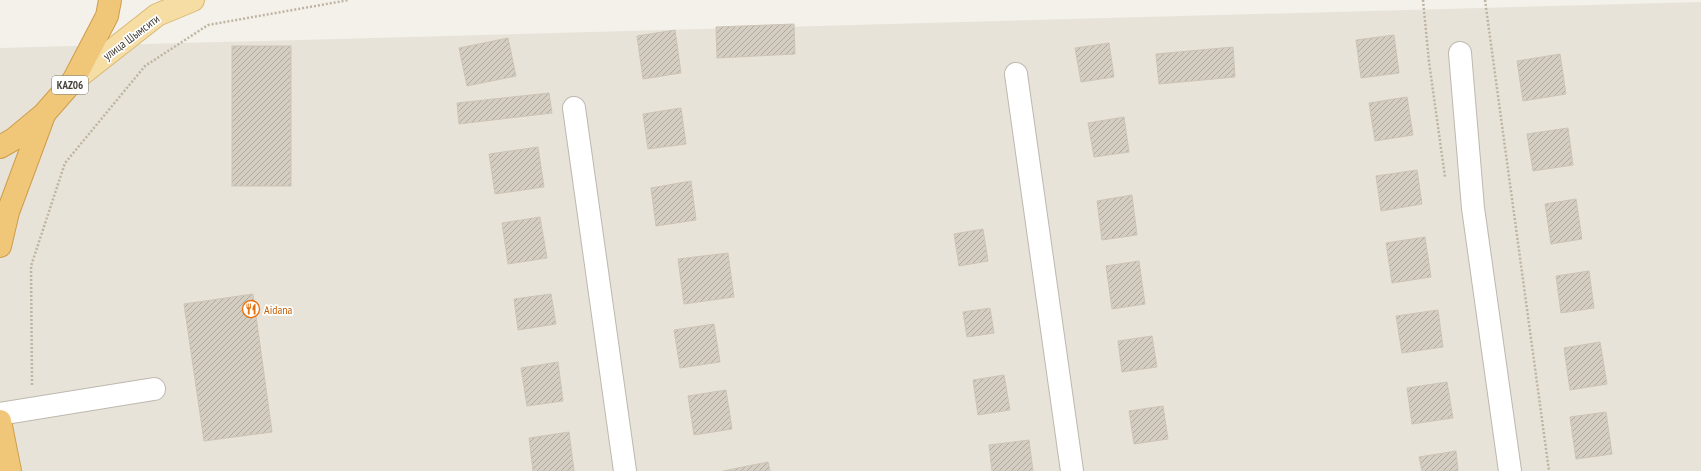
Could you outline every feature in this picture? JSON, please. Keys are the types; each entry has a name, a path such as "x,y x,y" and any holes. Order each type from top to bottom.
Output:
{"highway":[{"name":"KАZ06","path":"0,147 14,139 44,114 73,81 107,16 110,0"},
{"name":"KАZ06","path":"0,246 8,212 44,114"},
{"path":"0,421 10,471"}],"main road":[{"name":"улица Шымсити","path":"73,81 157,15 193,0"}],"street":[{"path":"1460,53 1473,208 1510,471"},
{"path":"1016,74 1072,471"},
{"path":"574,108 625,471"},
{"path":"0,414 154,389"}],"path":[{"path":"32,409 32,266 65,163 145,66 208,25 349,0"},
{"path":"1485,0 1549,471"}],"shaded area":[{"path":"1701,2 1701,471 0,471 0,48"}],"building":[{"path":"794,24 795,54 717,58 716,27"},
{"path":"675,30 681,73 643,79 637,36"},
{"path":"1394,35 1399,73 1361,78 1356,40"},
{"path":"508,38 516,76 467,86 459,48"},
{"path":"1109,43 1114,77 1081,82 1075,48"},
{"path":"232,46 291,46 291,186 232,186"},
{"path":"1233,47 1235,77 1159,84 1156,54"},
{"path":"1560,54 1566,94 1523,101 1517,61"},
{"path":"549,93 552,113 459,124 457,103"},
{"path":"1407,97 1413,135 1375,141 1369,103"},
{"path":"681,108 686,144 648,149 643,114"},
{"path":"1124,117 1129,152 1094,157 1088,123"},
{"path":"1568,128 1573,165 1533,171 1527,134"},
{"path":"538,147 544,187 495,194 489,154"},
{"path":"1417,170 1422,204 1381,211 1376,176"},
{"path":"691,181 696,220 656,226 651,188"},
{"path":"1132,195 1137,235 1102,240 1097,201"},
{"path":"1576,199 1582,239 1551,244 1545,204"},
{"path":"540,217 547,258 508,264 502,223"},
{"path":"983,229 988,261 959,266 954,234"},
{"path":"1425,237 1431,277 1392,283 1386,243"},
{"path":"728,253 734,297 684,304 678,259"},
{"path":"1139,261 1145,304 1112,309 1106,266"},
{"path":"1589,271 1594,308 1561,313 1556,276"},
{"path":"253,294 272,432 204,441 184,304"},
{"path":"551,294 556,324 518,330 514,299"},
{"path":"990,308 994,333 967,337 963,312"},
{"path":"1438,310 1443,347 1402,353 1396,316"},
{"path":"714,324 720,362 680,368 674,330"},
{"path":"1152,336 1157,367 1122,372 1118,341"},
{"path":"1600,342 1607,384 1570,390 1564,348"},
{"path":"558,362 563,401 527,406 521,368"},
{"path":"1004,375 1010,410 978,415 973,380"},
{"path":"1447,382 1453,418 1412,424 1407,388"},
{"path":"726,390 732,429 694,435 688,396"},
{"path":"1163,406 1168,439 1134,444 1129,411"},
{"path":"1606,412 1612,454 1576,459 1570,417"},
{"path":"569,432 574,471 533,471 529,438"},
{"path":"1029,440 1033,471 992,471 989,445"},
{"path":"1456,451 1458,471 1422,471 1419,457"},
{"path":"768,462 770,471 723,471"}],"place":[{"name":"Aidana","path":"251,309"}]}
